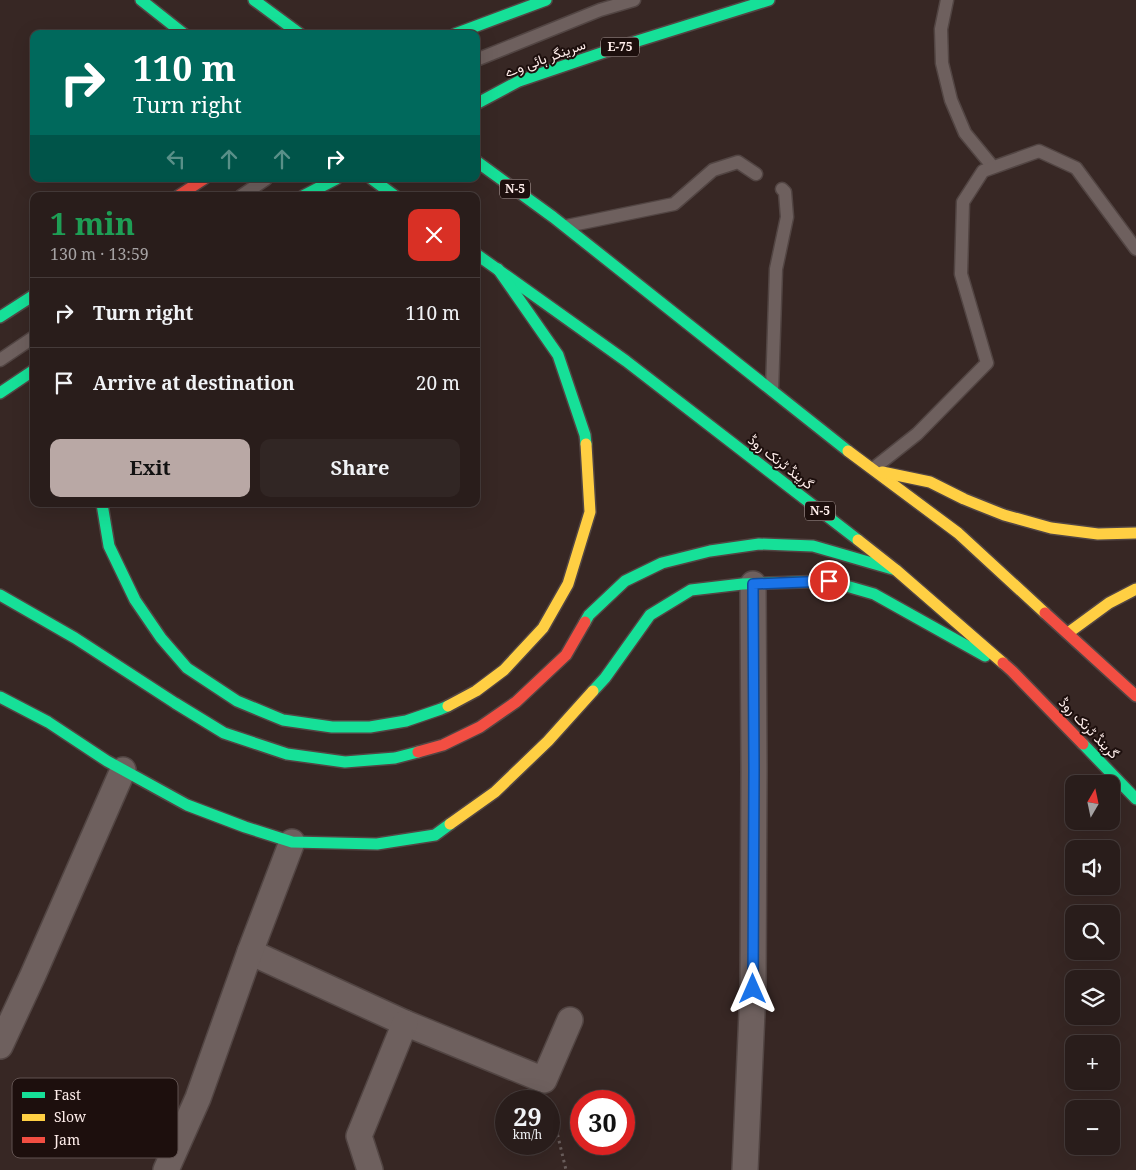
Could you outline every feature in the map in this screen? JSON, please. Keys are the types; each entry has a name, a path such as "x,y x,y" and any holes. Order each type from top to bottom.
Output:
{"main road":[{"path":"141,0 179,30"},
{"path":"254,0 295,30"},
{"path":"465,30 546,0"},
{"name":"سرینگر ہائی وے","path":"480,102 519,81 628,44 769,0"},
{"name":"N-5","path":"480,164 554,217 873,470 958,533 1136,696"},
{"path":"184,192 199,182"},
{"path":"311,192 330,182"},
{"path":"376,182 390,192"},
{"name":"گرینڈ ٹرنک روڈ","path":"480,257 626,361 896,570 1012,670 1136,799"},
{"path":"102,507 109,546 135,600 161,638 188,668 237,701 283,720 332,727 370,727 406,721 441,709 476,691 504,670 543,628 568,584 590,512 585,435 558,355 498,270"},
{"path":"0,317 30,298"},
{"path":"0,393 30,373"},
{"path":"873,470 930,482 964,499 1004,515 1051,528 1098,534 1136,533"},
{"path":"0,595 75,638 224,733 287,754 346,762 394,758 443,745 480,728 516,702 566,655 589,615 625,581 662,563 710,550 759,544 813,546 896,570"},
{"path":"0,697 48,722 107,761 187,805 292,842 377,844 435,835 495,792 548,741 605,678 650,615 691,590 742,584 829,581 874,594 1012,670"},
{"path":"1068,633 1097,611 1136,589"}],"street":[{"path":"745,1170 753,989 753,584"},
{"path":"0,1046 123,770"},
{"path":"178,1143 198,1098 250,952 292,842"},
{"path":"250,952 405,1023 544,1080 570,1020"},
{"path":"370,1170 359,1136 405,1023"},
{"path":"166,1170 171,1158"}],"lane":[{"path":"480,58 600,10 634,0"},
{"path":"946,0 940,30 942,63 951,100 965,133 993,168"},
{"path":"873,470 917,434 987,363 961,274 963,202 983,171 1039,150 1076,168 1136,249"},
{"path":"565,226 674,204 713,170 738,162 756,174"},
{"path":"247,192 262,182"},
{"path":"772,390 776,269 787,217 786,192 782,189"},
{"path":"0,360 30,340"}],"path":[{"path":"544,1080 566,1170"}],"traffic: fast":[{"path":"141,0 179,30"},
{"path":"254,0 295,30"},
{"path":"466,30 546,0"},
{"path":"480,102 519,81 628,44 769,0"},
{"path":"480,164 553,217 848,451"},
{"path":"311,192 330,182"},
{"path":"376,182 390,192"},
{"path":"480,257 626,361 858,540"},
{"path":"498,269 558,355 585,435 586,444"},
{"path":"0,317 30,298"},
{"path":"0,393 30,373"},
{"path":"102,507 109,546 135,600 161,638 187,668 237,701 283,720 332,727 370,727 406,721 448,706"},
{"path":"585,622 589,615 625,581 662,563 710,551 759,544 813,546 896,570"},
{"path":"593,691 605,678 650,615 691,590 742,584 829,581 874,594 985,656"},
{"path":"0,595 75,638 224,733 287,754 345,762 395,758 418,752"},
{"path":"0,697 48,722 107,761 187,805 292,842 377,844 435,835 450,824"},
{"path":"1083,744 1136,799"}],"traffic: slow":[{"path":"448,706 476,691 504,670 543,628 568,584 590,512 586,444"},
{"path":"848,451 958,533 1045,613"},
{"path":"882,472 930,482 964,499 1004,515 1051,528 1098,534 1136,533"},
{"path":"858,540 896,570 1003,663"},
{"path":"1068,633 1109,603 1136,589"},
{"path":"450,824 495,792 548,741 593,691"}],"traffic: jam":[{"path":"184,192 199,182"},
{"path":"1045,613 1136,696"},
{"path":"418,752 443,745 480,727 516,702 566,655 585,622"},
{"path":"1003,663 1083,744"}],"route":[{"path":"753,989 753,584 829,581"}]}
